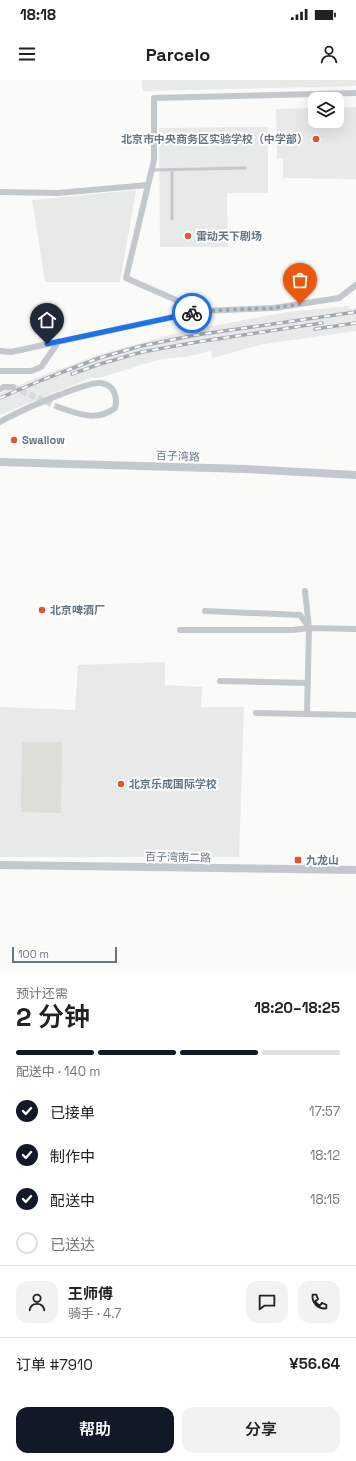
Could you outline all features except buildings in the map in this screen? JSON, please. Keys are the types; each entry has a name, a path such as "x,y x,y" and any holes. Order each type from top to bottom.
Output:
{"street":[{"path":"201,311 126,278 154,160 154,98 356,93"},
{"path":"0,192 58,193 148,185"},
{"path":"0,351 11,352 201,311 274,308 339,298 356,285"},
{"path":"0,372 30,371 41,367 59,341"},
{"path":"0,422 12,415 87,384 100,383 110,386 115,392 117,401 115,408 107,415 84,416 58,407"},
{"path":"0,389 4,387 13,387"},
{"name":"百子湾路","path":"0,462 245,469 356,475"},
{"path":"305,592 309,628 307,714"},
{"path":"205,611 300,615 309,628"},
{"path":"180,630 293,630 309,628 356,629"},
{"path":"220,681 308,683"},
{"path":"256,713 356,715"},
{"name":"百子湾南二路","path":"0,865 356,870"}],"lane":[{"path":"152,170 245,168"},
{"path":"172,170 172,219"}],"shaded area":[{"path":"142,80 356,80 356,86 143,91"},
{"name":"北京市中央商务区实验学校（中学部）","path":"356,107 356,179 283,178 283,158 277,158 276,109 308,108 308,128 344,128 344,108"},
{"path":"268,127 268,193 227,193 228,247 160,247 159,128"},
{"path":"136,190 120,282 45,282 32,200"},
{"path":"349,306 350,309 356,308 356,331 264,344 212,358 211,351 185,357 161,359 99,378 90,378 0,415 0,393 98,355 180,332 287,312"},
{"name":"北京乐成国际学校","path":"165,662 165,685 202,687 201,707 244,707 239,857 0,857 0,707 75,710 78,665"},
{"path":"22,742 62,742 61,813 21,812"}],"tunnel":[{"path":"13,387 58,407"}],"railway":[{"path":"0,398 99,358 141,346 196,335 356,312"},
{"path":"72,374 142,352 322,323"},
{"path":"315,329 356,323"}],"way so far":[{"path":"192,313 201,311 274,308 300,304"}],"place":[{"name":"北京市中央商务区实验学校（中学部）","path":"316,139"},
{"name":"雷动天下剧场","path":"188,236"},
{"name":"Swallow","path":"14,440"},
{"name":"北京啤酒厂","path":"42,610"},
{"name":"北京乐成国际学校","path":"121,784"},
{"name":"九龙山","path":"298,860"}],"route":[{"path":"47,344 192,313"}]}
